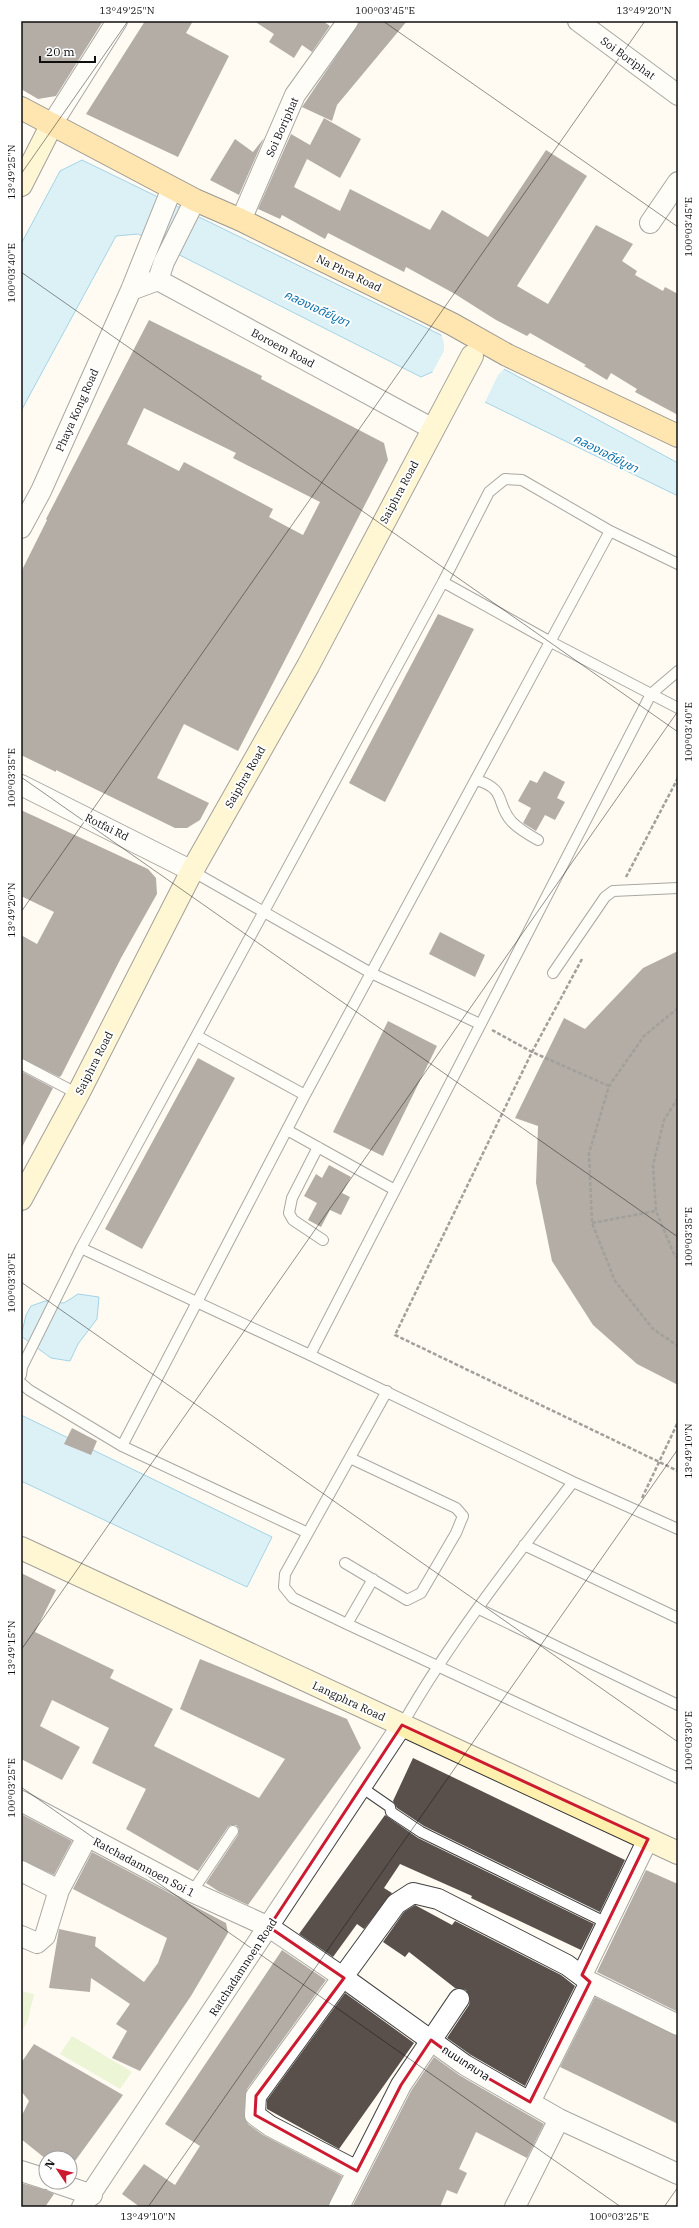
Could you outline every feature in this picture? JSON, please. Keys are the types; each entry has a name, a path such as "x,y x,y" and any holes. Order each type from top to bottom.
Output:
{"main road":[{"name":"Na Phra Road","path":"21,108 172,188 192,206 241,220 452,324 507,354 678,436"}],"street":[{"path":"21,185 52,124 117,21"},
{"name":"Soi Boriphat","path":"241,220 295,95 348,21"},
{"name":"Soi Boriphat","path":"578,21 678,95"},
{"path":"650,223 678,182"},
{"name":"Phaya Kong Road","path":"21,528 41,491 131,290 141,263 163,214 172,188"},
{"path":"131,290 158,280 164,262 192,206"},
{"name":"Boroem Road","path":"158,280 436,422"},
{"path":"452,324 472,356 507,354"},
{"name":"Saiphra Road","path":"21,1199 78,1094 192,871 308,666 472,356"},
{"name":"Rotfai Rd","path":"21,785 192,871"},
{"name":"Langphra Road","path":"21,1548 678,1853"},
{"name":"Ratchadamnoen Road","path":"88,2203 402,1725"},
{"name":"Ratchadamnoen Soi 1","path":"21,1801 192,1892 269,1927"},
{"path":"21,1936 37,1943 41,1942 45,1936 59,1890 87,1836"},
{"path":"530,2102 586,1979 607,1923 648,1839"},
{"path":"21,1871 59,1890"},
{"path":"357,2171 270,2126 255,2116 256,2096 344,1978 396,1904 412,1893 438,1899 567,1965 586,1979 678,2025"},
{"name":"ถนนเทศบาล","path":"269,1927 344,1978 465,2065 559,2119 678,2174"},
{"path":"339,2207 401,2085 459,1999"},
{"path":"515,2207 559,2119"},
{"path":"21,2171 38,2176"},
{"path":"67,2190 88,2203"}],"lane":[{"path":"21,1375 22,1367 81,1248 443,582 489,492 505,479 522,480 610,531 678,564"},
{"path":"122,1446 305,1095 610,531"},
{"path":"443,582 551,642 678,708"},
{"path":"310,1354 651,694 678,671"},
{"path":"476,780 489,784 501,796 505,811 512,822 538,840"},
{"path":"192,871 371,972 480,1024"},
{"path":"554,973 605,897 613,891 678,888"},
{"path":"196,1036 305,1095"},
{"path":"21,1064 78,1094"},
{"path":"287,1130 395,1190"},
{"path":"318,1147 292,1198 288,1212 293,1220 323,1240"},
{"path":"81,1248 310,1354 573,1482 678,1529"},
{"path":"21,1383 28,1390 122,1446 308,1533"},
{"path":"387,1391 286,1574 284,1587 293,1598 437,1667 678,1778"},
{"path":"345,1563 407,1600 421,1593 456,1533 463,1516 456,1508 350,1458"},
{"path":"402,1725 437,1667 524,1545 573,1482"},
{"path":"524,1545 678,1618"},
{"path":"347,1624 373,1579"},
{"path":"479,1609 678,1705"},
{"path":"360,1787 390,1807 390,1812 421,1832 607,1923"},
{"path":"192,1892 233,1831"}],"path":[{"path":"618,891 678,778"},
{"path":"584,954 532,1052 395,1335 678,1471"},
{"path":"678,1008 644,1036 609,1086 589,1153 592,1223 615,1281 653,1329 678,1346"},
{"path":"480,1024 532,1052 609,1086"},
{"path":"678,1098 664,1120 653,1165 656,1211 674,1254 678,1258"},
{"path":"592,1223 656,1211"},
{"path":"636,1509 660,1463 678,1422"}],"highlighted area":[{"path":"402,1725 648,1839 582,1975 590,1982 530,2102 465,2065 431,2040 401,2085 357,2171 255,2115 256,2096 344,1978 269,1927"}],"green space":[{"path":"21,1991 34,1994 28,2020 21,2033"},
{"path":"72,2036 132,2072 120,2089 60,2054"}],"water":[{"name":"คลองเจดีย์บูชา","path":"82,160 439,334 678,463 678,496 487,403 432,372 421,377 138,234 116,236 21,411 21,244 60,171"},
{"path":"78,1294 99,1297 97,1319 78,1344 70,1361 51,1358 21,1336 26,1315 31,1306 45,1301 64,1303"},
{"path":"21,1415 272,1537 247,1587 21,1481"}],"pier":[{"path":"441,333 505,368 498,375 484,404 431,375 444,351"}],"building":[{"path":"21,21 103,21 56,96 38,99 21,89"},
{"path":"145,21 193,21 186,33 229,56 178,157 86,114"},
{"path":"254,21 323,21 330,26 312,52 302,45 294,58 269,42 274,34"},
{"path":"360,21 407,21 337,105 332,121 302,107"},
{"path":"324,118 361,139 340,178 307,159 294,187 340,211 350,189 430,230 442,210 488,237 546,150 587,176 517,286 548,304 596,225 633,244 622,261 637,271 635,275 663,291 665,287 678,294 678,415 635,392 637,389 611,373 607,380 584,366 586,365 530,333 527,336 496,320 455,294 406,267 404,272 328,233 325,239 282,215 280,219 258,209 291,134 310,145"},
{"path":"264,138 239,195 210,180 235,139 253,152"},
{"path":"149,320 262,376 261,379 384,443 388,460 238,751 184,724 157,778 209,803 200,820 187,828 175,828 56,770 56,772 21,755 21,572 47,520 46,519","holes":["144,408 236,453 233,458 320,502 303,535 269,517 273,509 184,462 179,471 127,444"]},
{"path":"438,614 474,629 385,802 349,783"},
{"path":"544,771 565,782 557,798 565,802 555,820 545,815 536,831 523,823 531,808 518,801 530,780 537,783"},
{"path":"21,810 148,869 156,878 157,894 121,958 61,1076 59,1077 21,1058 21,935 37,944 54,912 21,896"},
{"path":"440,932 485,955 475,977 429,954"},
{"path":"678,951 678,1385 637,1364 593,1325 552,1261 536,1183 538,1126 515,1118 564,1018 585,1029 643,968"},
{"path":"388,1021 437,1046 383,1156 333,1132"},
{"path":"198,1058 235,1078 142,1249 105,1229"},
{"path":"21,1071 53,1088 21,1149"},
{"path":"329,1165 351,1177 342,1193 350,1197 341,1215 330,1210 321,1227 308,1220 317,1203 304,1196 316,1174 322,1178"},
{"path":"72,1428 97,1441 91,1455 64,1444"},
{"path":"21,1573 56,1590 35,1632 114,1670 110,1678 173,1709 154,1746 259,1798 285,1759 180,1709 200,1659 347,1719 361,1748 248,1905 218,1891 206,1883 238,1835 239,1829 236,1825 231,1825 228,1827 198,1871 126,1829 146,1789 92,1763 109,1728 52,1700 40,1726 80,1747 62,1780 21,1759"},
{"path":"413,1758 625,1860 600,1912 424,1826 397,1808 393,1801"},
{"path":"21,1814 72,1841 54,1875 21,1860"},
{"path":"385,1815 418,1838 594,1924 581,1950 471,1898 472,1896 400,1864 384,1888 392,1893 364,1929 357,1924 333,1957 299,1934"},
{"path":"92,1852 226,1923 228,1933 191,1996 140,2071 112,2058 127,2031 116,2024 130,2004 91,1978 90,1992 49,1988 59,1929 96,1937 95,1946 144,1982 158,1963 167,1938 73,1889"},
{"path":"646,1870 678,1884 678,2012 597,1972"},
{"path":"415,1905 452,1925 455,1921 561,1975 575,1986 525,2086 471,2055 447,2038 469,2005 470,1999 466,1990 455,1988 409,1952 405,1957 383,1942 404,1912"},
{"path":"282,1950 326,1980 247,2089 244,2115 248,2124 263,2135 342,2176 328,2207 140,2207 122,2194 144,2164 175,2185 200,2146 165,2124"},
{"path":"345,1993 414,2043 339,2149 267,2109 267,2100"},
{"path":"595,1997 678,2036 678,2124 560,2067"},
{"path":"34,2044 123,2095 78,2157 78,2150 38,2150 38,2153 21,2139 21,2117 29,2101 21,2091 21,2063"},
{"path":"434,2057 459,2075 544,2124 527,2158 476,2132 459,2169 467,2173 457,2194 447,2190 440,2207 352,2207 411,2091"},
{"path":"21,2183 38,2188 38,2190 46,2190 54,2194 45,2207 21,2207"}]}
